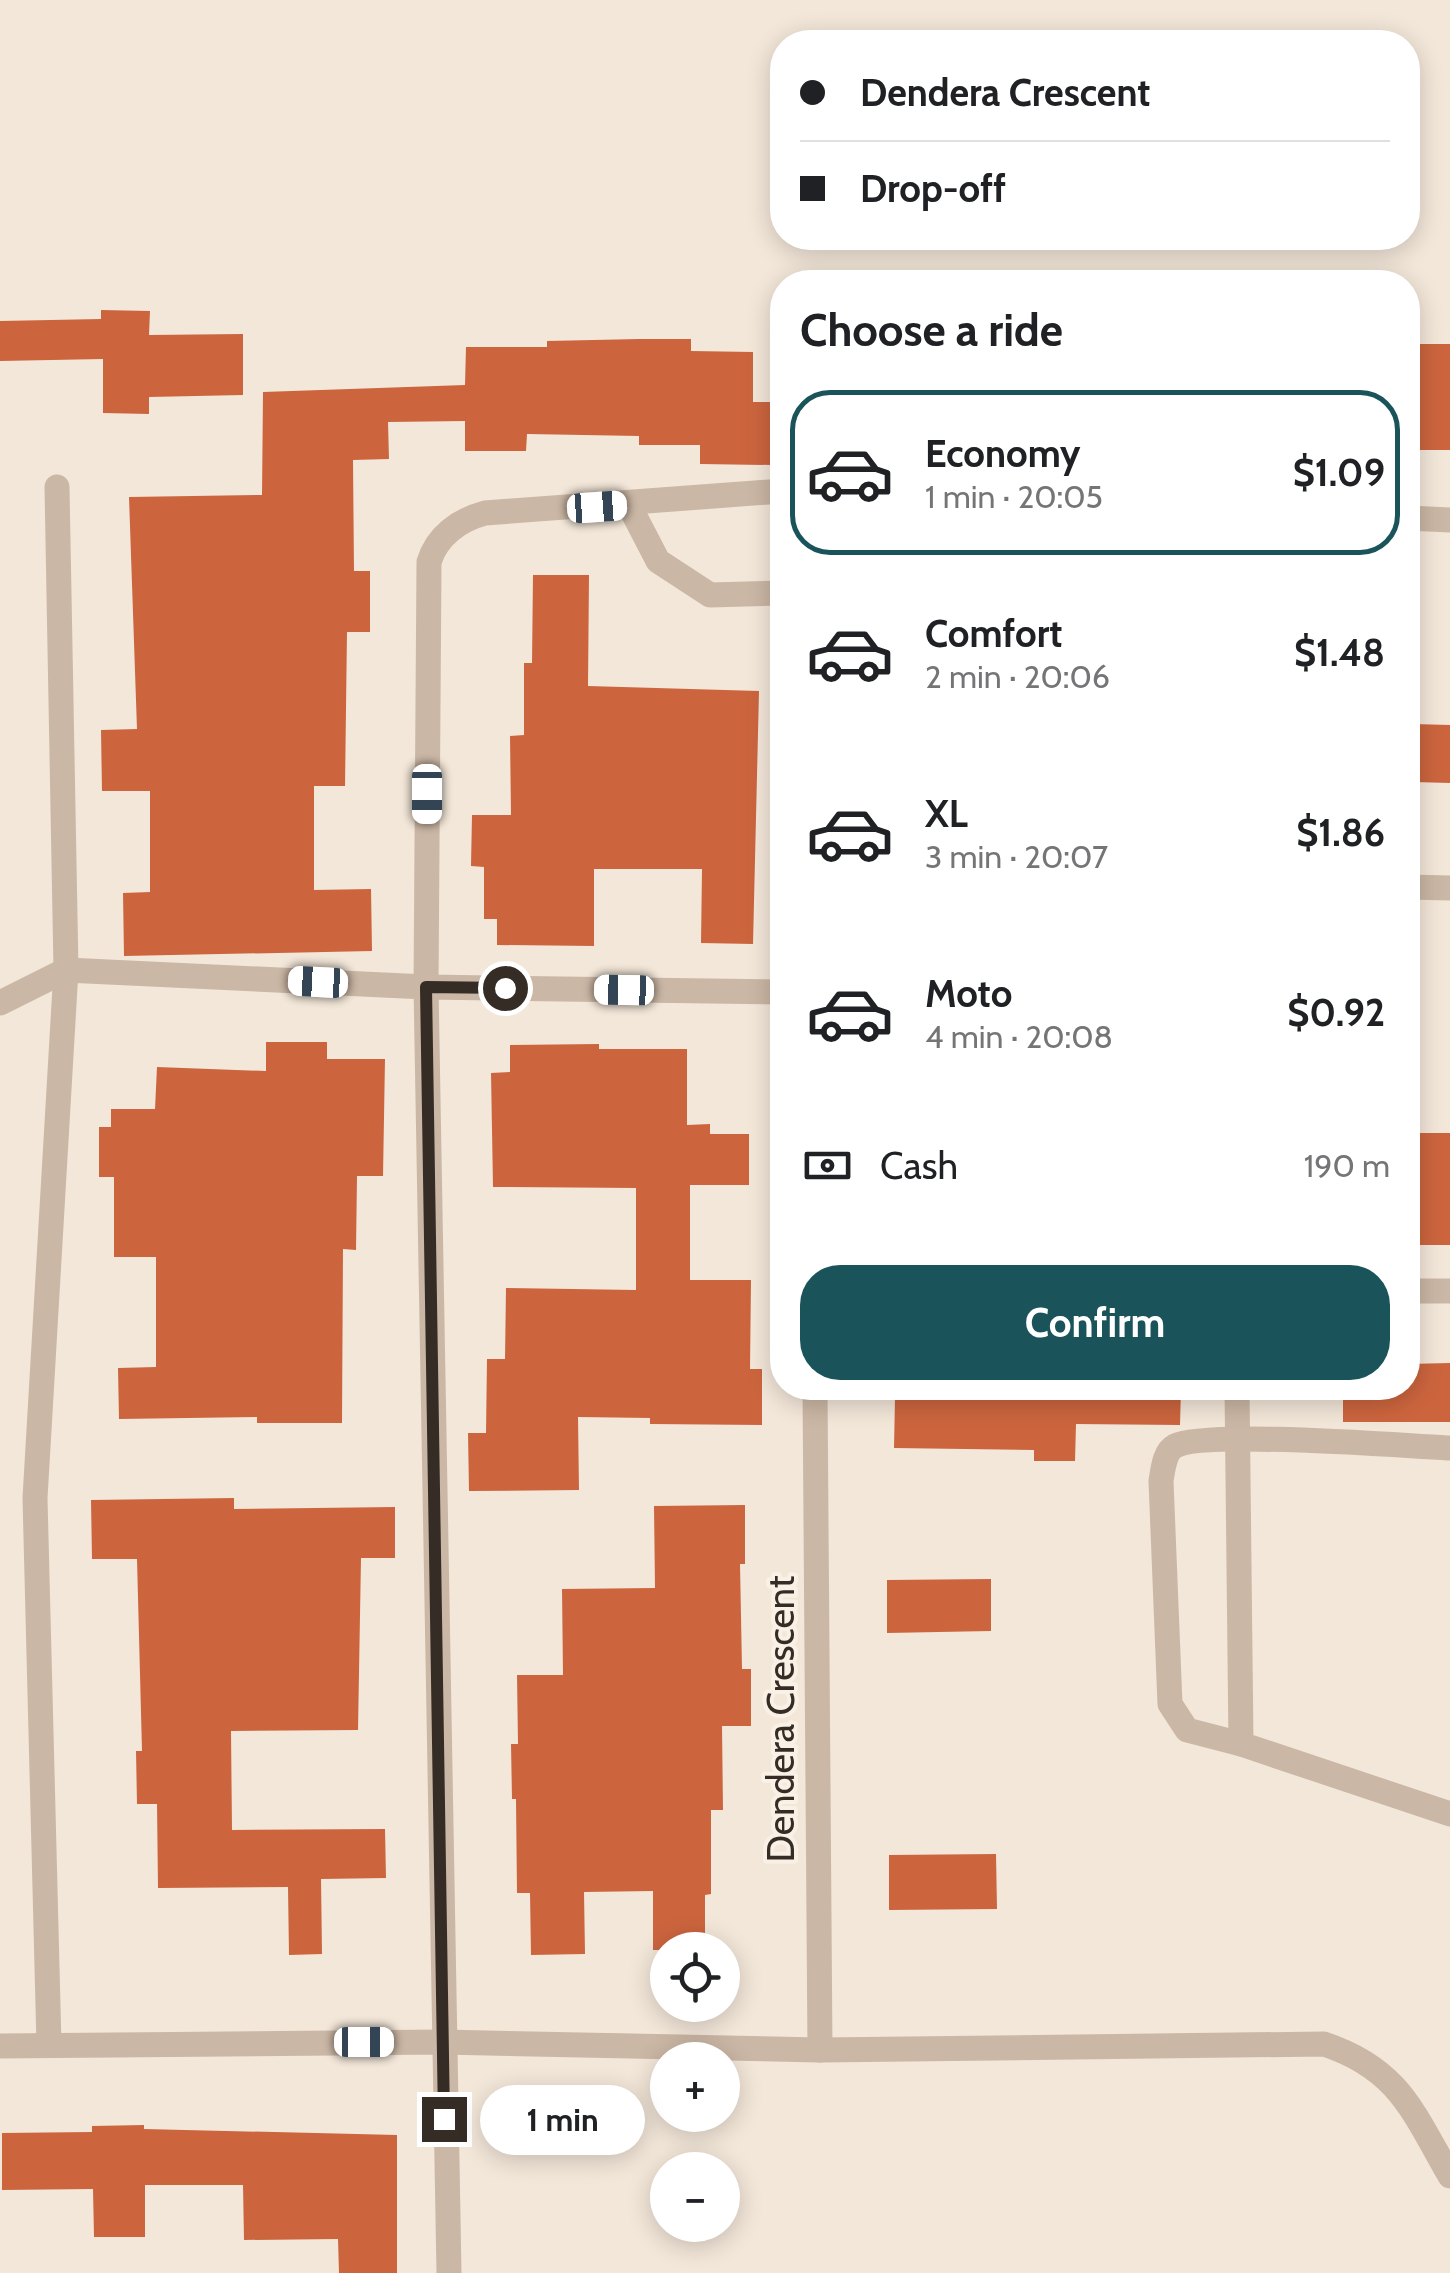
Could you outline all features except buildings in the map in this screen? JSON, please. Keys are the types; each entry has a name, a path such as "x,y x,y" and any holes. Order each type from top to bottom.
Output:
{"street":[{"path":"49,2044 36,1498 66,970 57,488"},
{"path":"449,2273 426,987 428,562 432,551 460,522 484,513 770,492"},
{"path":"629,505 658,561 710,595 770,593"},
{"path":"1420,519 1450,520"},
{"path":"1420,888 1450,888"},
{"path":"0,1003 66,970 426,987 770,992"},
{"path":"1420,1291 1450,1290"},
{"name":"Dendera Crescent","path":"815,1400 820,2050"},
{"path":"1237,1400 1241,1744"},
{"path":"1450,1448 1236,1440 1175,1446 1166,1458 1162,1481 1170,1704 1187,1730 1241,1744 1450,1814"},
{"path":"0,2046 442,2042 820,2050 1324,2044 1354,2054 1379,2069 1404,2098 1450,2176"}],"route":[{"path":"444,2119 426,987 505,988"}]}
